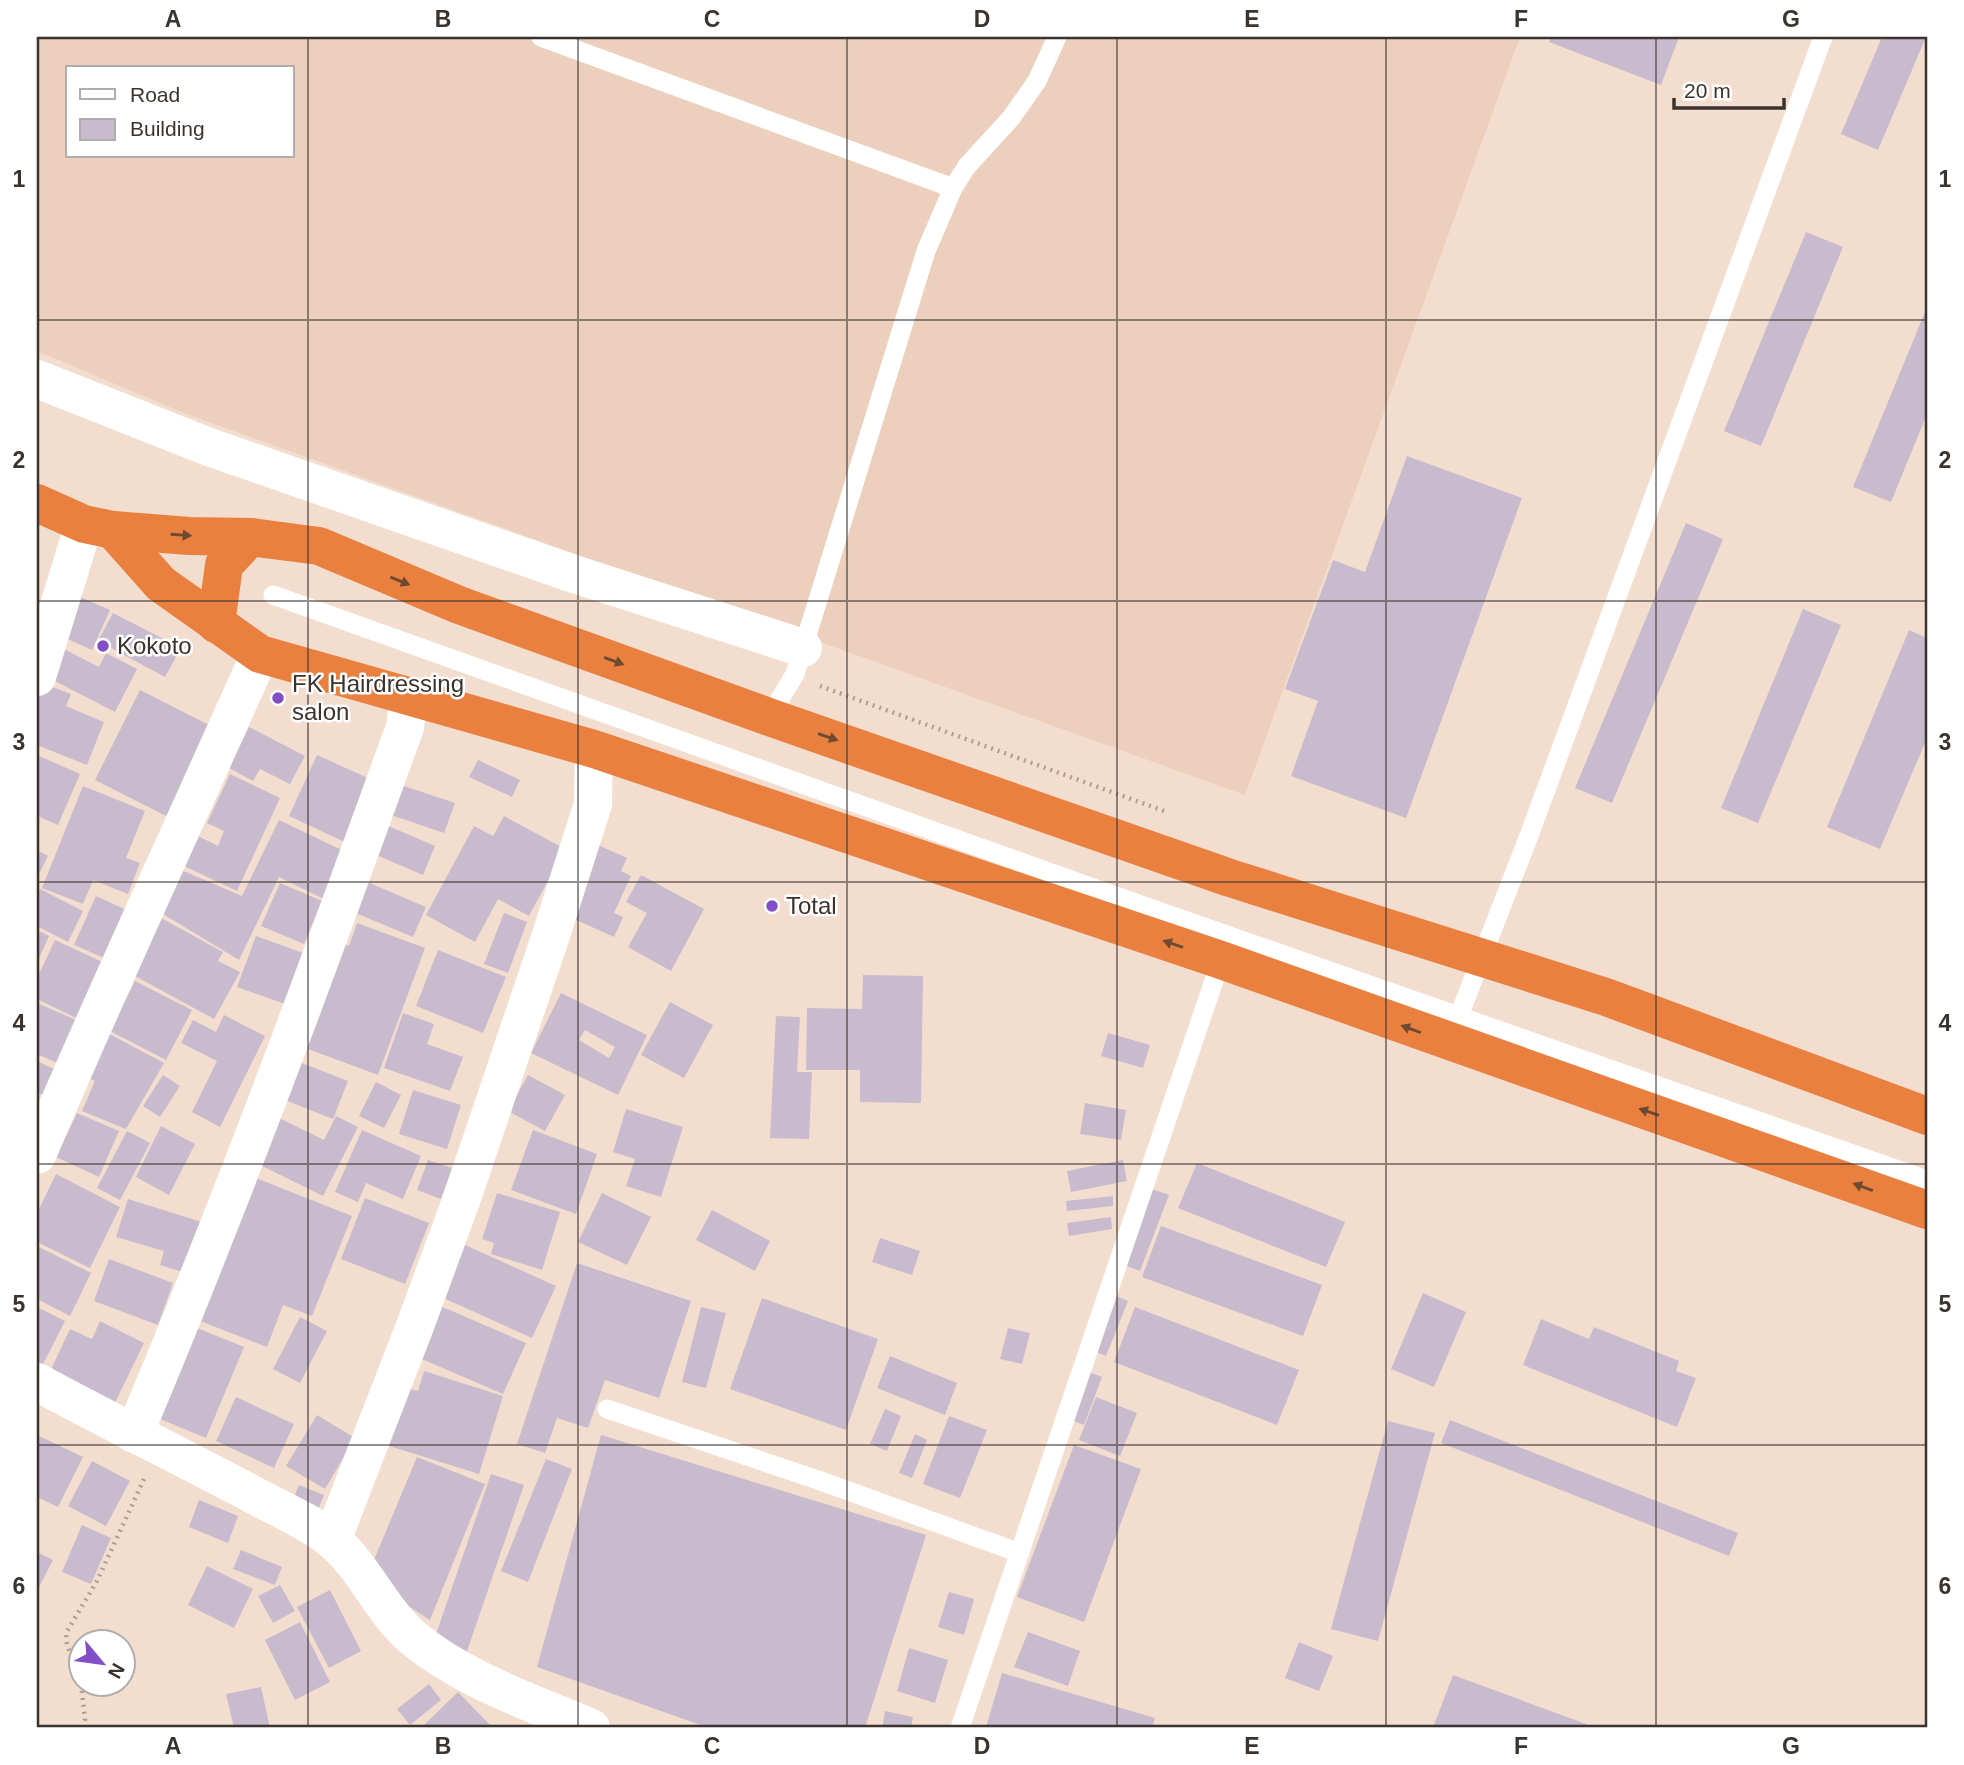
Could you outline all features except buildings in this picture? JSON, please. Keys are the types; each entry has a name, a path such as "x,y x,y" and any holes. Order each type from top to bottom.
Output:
{"highway":[{"path":"37,503 99,527 189,536 250,537 319,546 459,605 769,717 1230,878 1606,997 1927,1115"},
{"path":"99,527 161,584 260,653 593,749 1222,960 1454,1029 1927,1210"},
{"path":"216,624 224,565 250,537"}],"street":[{"path":"37,379 209,447 571,573 799,661"},
{"path":"37,677 49,596 99,527"},
{"path":"37,1155 88,1034 260,653"},
{"path":"146,1440 199,1282 312,985 405,727 409,696"},
{"path":"332,1540 457,1211 551,936 593,804 593,749"},
{"path":"37,1382 332,1540 356,1566 382,1605 411,1636 450,1664 591,1728"}],"lane":[{"path":"541,37 953,188"},
{"path":"769,717 799,661 926,251 953,188 967,166 1011,118 1031,90 1057,37"},
{"path":"1454,1029 1823,37"},
{"path":"273,595 1115,896 1454,1029 1927,1180"},
{"path":"960,1728 1222,960"},
{"path":"607,1409 818,1480 1020,1553"}],"path":[{"path":"799,661 828,690 1168,813"},
{"path":"69,1628 97,1581 146,1440"},
{"path":"83,1698 85,1719 83,1728"}],"shaded area":[{"path":"37,37 1520,37 1245,795 184,413 37,351"}],"place":[{"name":"Kokoto","path":"103,646"},
{"name":"FK Hairdressing salon","path":"278,698"},
{"name":"Total","path":"772,906"}]}
